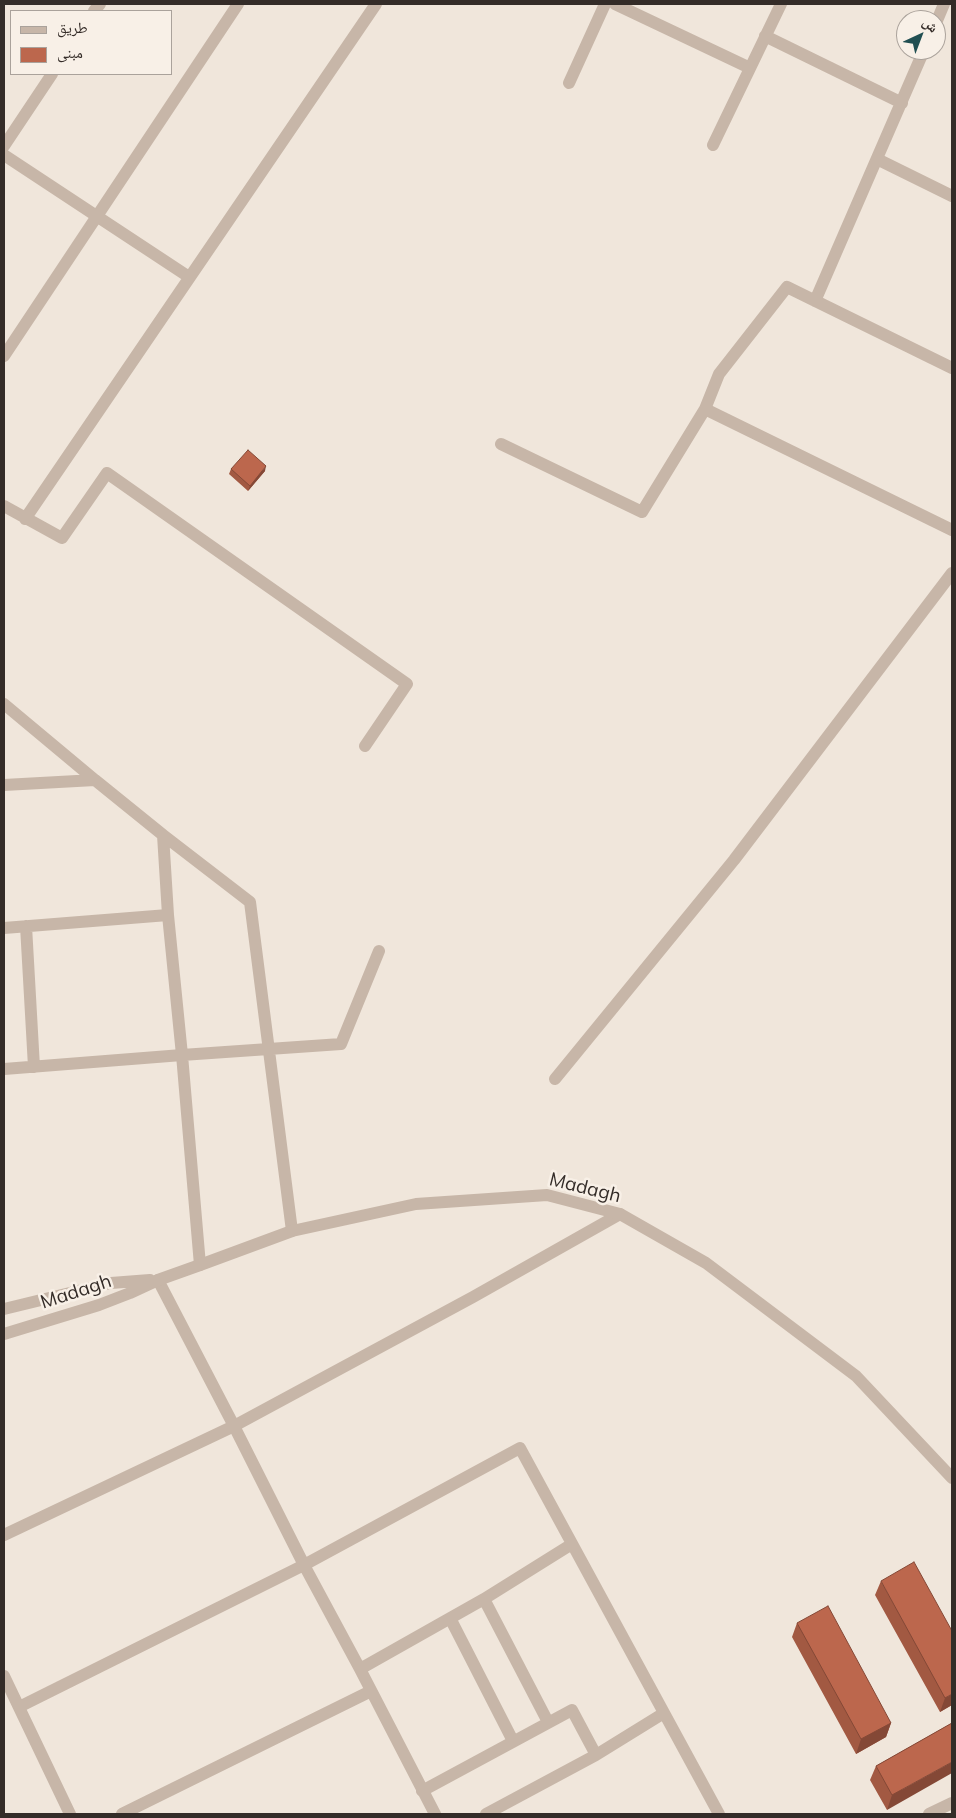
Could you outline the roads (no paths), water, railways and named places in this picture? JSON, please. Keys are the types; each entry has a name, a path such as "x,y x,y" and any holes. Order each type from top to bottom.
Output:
{"street":[{"path":"4,356 238,4"},
{"path":"26,518 376,4"},
{"path":"569,84 605,4"},
{"path":"615,4 750,68"},
{"path":"713,145 781,4"},
{"path":"765,36 902,102"},
{"path":"815,301 920,60"},
{"path":"4,146 51,75"},
{"path":"4,156 190,277"},
{"path":"877,159 952,196"},
{"path":"501,444 642,512 706,409 719,374 787,287 952,368"},
{"path":"706,409 952,530"},
{"path":"4,506 62,538 107,473 407,684 365,746"},
{"path":"555,1079 734,860 952,573"},
{"path":"4,704 163,835 250,902 292,1231"},
{"path":"4,785 95,780"},
{"path":"163,835 168,915 200,1266"},
{"path":"4,928 168,915"},
{"path":"26,926 34,1067"},
{"path":"4,1069 341,1044 379,951"},
{"name":"Madagh","path":"4,1334 130,1294 158,1280 292,1231 416,1204 547,1195 620,1214 706,1263 856,1376 952,1478"},
{"path":"4,1535 234,1426 473,1297 620,1214"},
{"path":"158,1280 304,1565 435,1814"},
{"name":"Madagh","path":"4,1309 111,1283 158,1280"},
{"path":"19,1706 304,1565 520,1448 719,1814"},
{"path":"360,1670 484,1599 572,1544"},
{"path":"484,1599 548,1722"},
{"path":"450,1618 514,1741"},
{"path":"4,1676 70,1814"},
{"path":"122,1814 371,1691"},
{"path":"422,1791 572,1710 596,1755"},
{"path":"486,1814 596,1755 664,1713"},
{"path":"929,1814 952,1803"}]}
